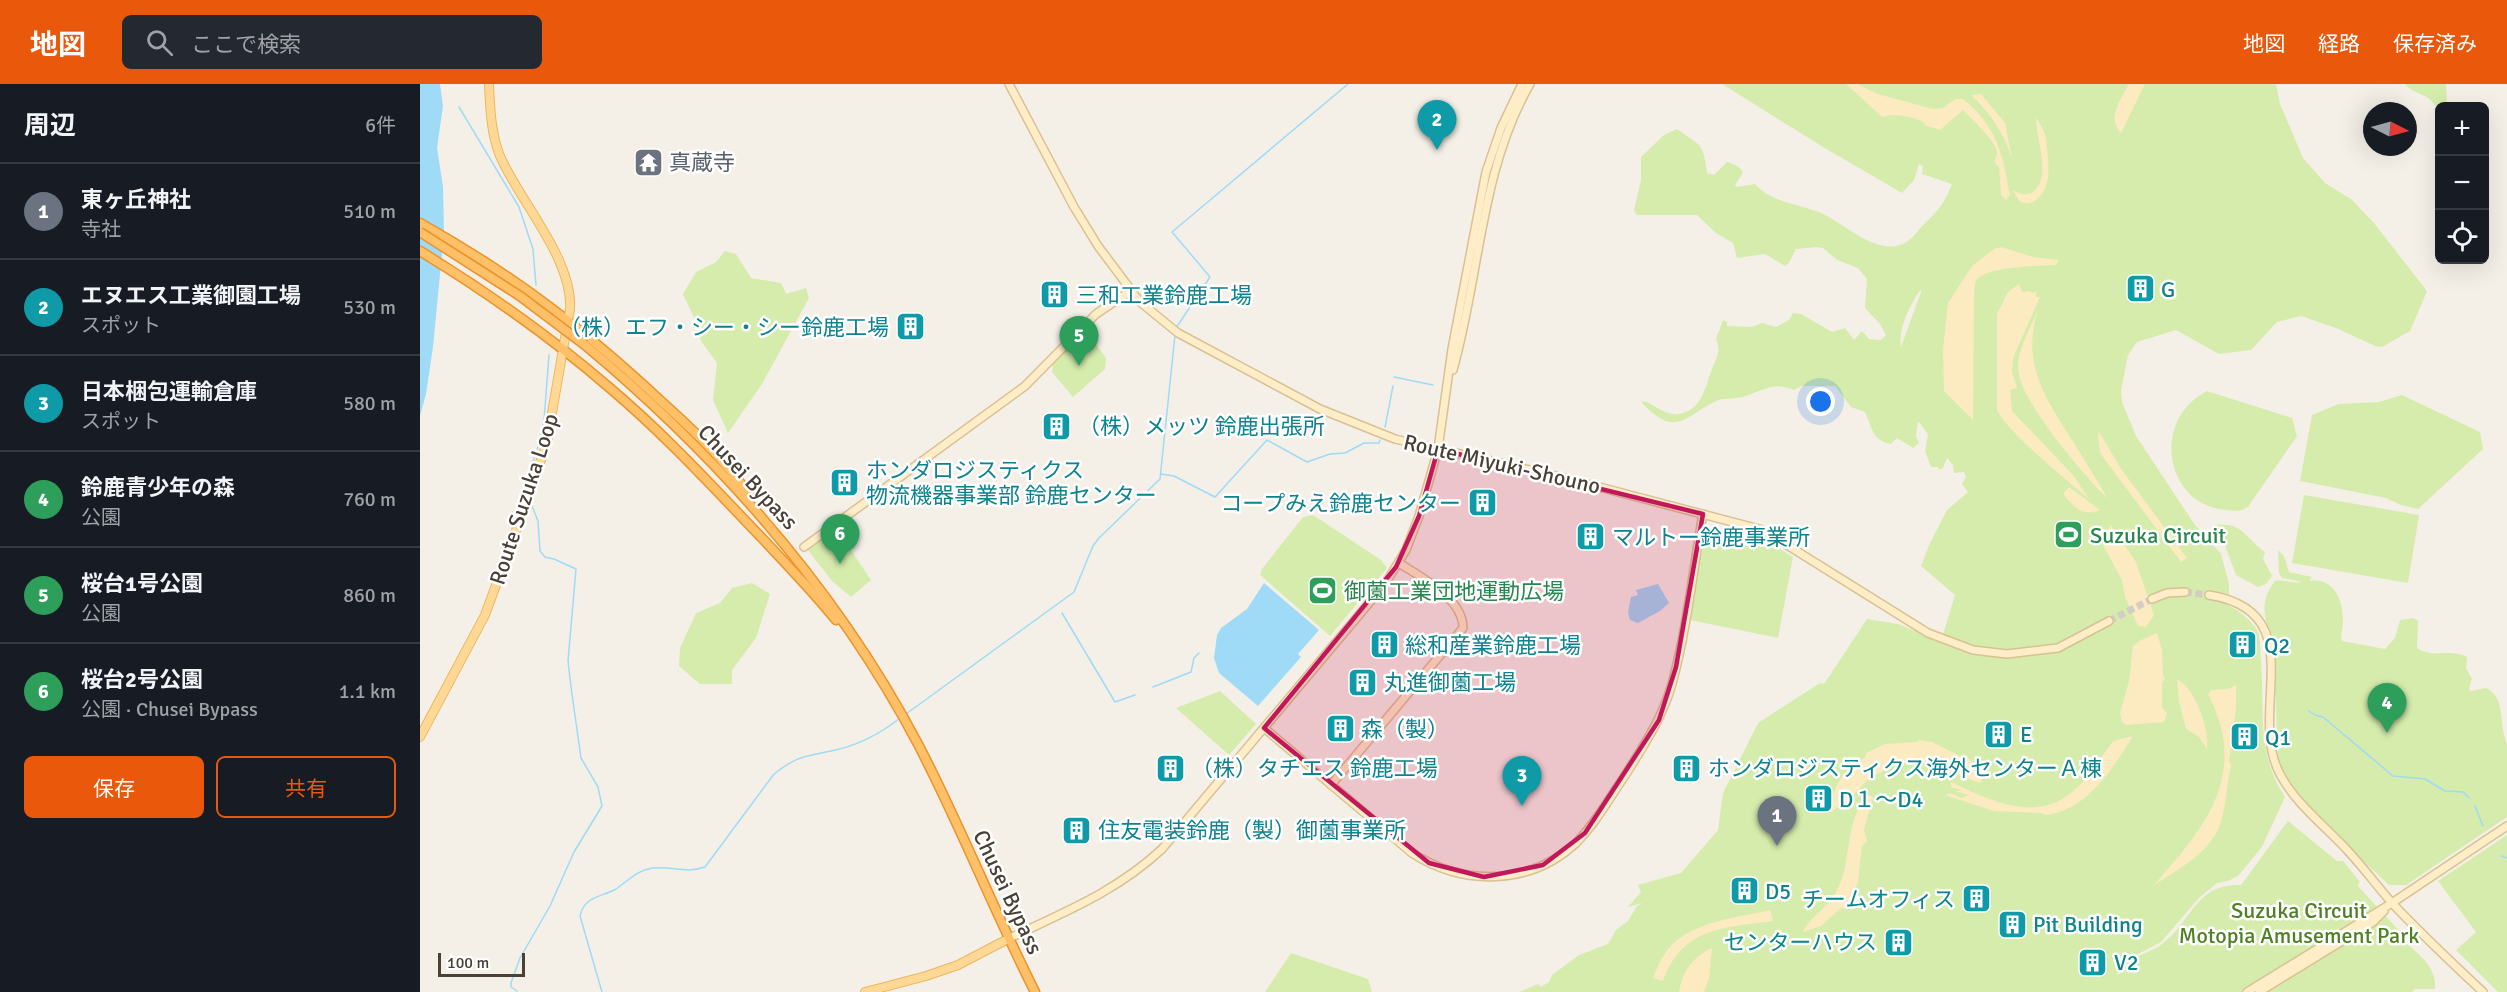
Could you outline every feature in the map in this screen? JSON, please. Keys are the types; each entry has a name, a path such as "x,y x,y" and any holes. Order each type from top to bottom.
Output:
{"highway":[{"path":"420,223 491,264 581,329 673,412 715,460"},
{"name":"Chusei Bypass","path":"420,232 505,286 577,339 656,406 745,489 819,586 896,705 941,790 1008,939 1035,992"},
{"path":"420,250 486,292 614,391 686,458 818,598 866,658"}],"main road":[{"name":"Route Suzuka Loop","path":"420,737 485,615 498,583 547,442 569,320 570,290 563,268 514,182 496,144 490,113 489,84"},
{"path":"865,992 958,965 1008,939"}],"street":[{"name":"Route Miyuki-Shouno","path":"1009,84 1074,207 1130,291 1150,312 1178,333 1330,413 1395,439 1772,533 1928,633 1973,650 2007,654 2058,648 2109,621"},
{"path":"1008,939 1095,898 1143,866 1162,849 1364,609 1399,563 1419,516 1438,449 1452,349 1486,172 1501,128 1522,84"},
{"path":"1447,393 1474,277 1492,176 1507,132 1530,84"},
{"path":"804,546 1025,386 1096,314 1130,291"},
{"path":"1264,728 1412,853 1429,863 1452,872 1484,877 1509,875 1543,865 1568,850 1585,833 1659,720 1674,676 1703,514"},
{"path":"1331,785 1462,628 1461,618 1446,594 1399,563"},
{"path":"2152,599 2167,593 2185,592"},
{"path":"2210,595 2234,600 2250,609 2264,626 2269,641 2271,671 2271,743 2274,760 2281,777 2392,903 2483,992"},
{"path":"2247,992 2392,903 2507,826"},
{"path":"2259,992 2373,922 2392,903"}],"highlighted area":[{"path":"1438,449 1703,514 1676,667 1659,720 1585,833 1543,865 1484,877 1429,863 1264,728 1396,567 1419,516"}],"green space":[{"name":"Suzuka Circuit","path":"1722,84 2276,84 2280,104 2303,158 2325,183 2351,199 2374,223 2427,291 2410,331 2382,347 2301,316 2277,322 2251,350 2219,354 2176,330 2137,342 2128,355 2121,391 2122,402 2136,436 2195,525 2221,554 2229,584 2229,605 2248,619 2257,630 2266,748 2276,781 2285,797 2262,847 2238,876 2217,883 2199,898 2161,942 2125,961 2117,975 2129,961 2158,947 2172,935 2204,897 2225,886 2241,885 2288,821 2337,861 2343,861 2360,882 2357,885 2405,937 2402,939 2430,967 2435,989 2415,989 2412,992 1519,992 1538,984 1541,987 1549,982 1552,975 1579,955 1608,944 1616,930 1628,921 1637,906 1642,903 1628,907 1641,892 1638,885 1681,873 1718,830 1723,793 1758,723 1820,683 1824,684 1867,619 1898,624 1941,641 1955,595 1921,566 1947,510 1968,492 1962,484 1966,477 1964,472 1954,473 1953,465 1947,458 1943,468 1938,470 1939,467 1931,467 1925,451 1928,434 1918,421 1916,436 1919,443 1913,448 1897,438 1891,444 1880,440 1873,432 1865,412 1851,407 1835,386 1802,386 1794,390 1786,387 1771,387 1736,398 1722,399 1678,422 1662,420 1642,403 1643,401 1664,412 1678,414 1686,412 1697,403 1717,357 1716,339 1723,320 1727,322 1727,326 1751,327 1762,323 1776,327 1789,320 1793,313 1801,314 1832,332 1845,328 1854,340 1862,331 1869,339 1881,340 1886,335 1880,324 1865,308 1867,279 1858,268 1837,260 1823,248 1796,249 1785,266 1765,254 1737,258 1733,243 1716,233 1697,215 1637,215 1634,210 1641,180 1641,157 1664,135 1677,129 1700,146 1707,173 1714,175 1727,162 1743,173 1735,185 1737,187 1755,184 1769,195 1821,213 1863,238 1886,246 1897,246 1912,238 1940,207 1952,184 1922,174 1923,166 1919,164 1914,180 1902,193","holes":["1921,289 1901,347 1901,332 1906,317"]},
{"path":"2405,84 2446,84 2447,102 2435,102 2435,105 2430,99"},
{"path":"725,251 736,254 751,278 781,283 786,294 806,288 809,298 762,384 728,433 713,400 717,363 701,341 695,320 683,294 696,272 716,262"},
{"path":"1086,331 1106,358 1105,369 1073,397 1052,372 1053,363"},
{"path":"2207,391 2292,418 2297,436 2248,507 2243,510 2226,510 2205,505 2189,493 2178,478 2172,459 2172,440 2178,421 2189,404"},
{"path":"2402,395 2480,432 2483,449 2418,509 2386,498 2300,481 2312,415 2339,404 2379,402"},
{"path":"2304,495 2419,515 2408,583 2292,563"},
{"name":"御薗工業団地運動広場","path":"1313,515 1381,560 1387,568 1330,636 1260,575 1262,569 1303,517"},
{"path":"2215,525 2230,525 2239,529 2265,552 2263,559 2272,576 2266,584 2258,587 2236,575 2224,543 2214,530"},
{"path":"836,528 871,580 851,597 833,582 807,549"},
{"path":"1705,533 1780,549 1793,557 1778,638 1690,620"},
{"path":"2278,550 2284,556 2289,572 2312,577 2309,581 2325,583 2336,592 2343,614 2342,641 2385,649 2395,638 2400,620 2413,618 2418,621 2417,648 2429,653 2455,653 2467,657 2466,668 2472,679 2470,691 2486,688 2493,692 2500,705 2507,743 2507,817 2406,885 2389,885 2343,842 2298,793 2278,759 2274,653 2265,616 2265,600 2275,581 2302,582 2282,578 2279,573"},
{"path":"752,583 770,594 756,638 732,670 732,684 700,684 679,666 680,648 696,613 720,603 732,588"},
{"path":"1220,691 1256,724 1229,755 1176,708"},
{"path":"2507,835 2507,992 2498,992 2456,950 2476,932 2438,881"},
{"path":"1291,953 1368,979 1372,992 1265,992"}],"sand":[{"path":"1846,84 1857,84 1878,94 1933,109 1943,108 1955,99 1963,99 1984,120 1997,142 2010,195 2006,200 2001,195 1999,167 1995,163 1997,155 1994,144 1963,110 1940,130 1909,117 1893,115 1882,117"},
{"path":"2129,84 2145,84 2121,133 2115,121 2116,108"},
{"path":"1981,94 2005,123 2012,158 1996,124 1971,95"},
{"path":"2036,117 2046,138 2048,179 2042,194 2036,200 2025,203 2019,201 2013,190 2022,194 2031,193 2038,187 2041,178 2042,157"},
{"path":"2001,247 2033,257 2059,260 2056,265 1990,272 1976,281 1974,288 1973,420 1944,391 1943,350 1948,303 1972,266 1994,249"},
{"path":"2019,284 2022,292 2036,291 2036,297 2040,297 2013,358 2012,372 2017,388 2010,390 2012,411 2073,475 2089,499 2025,443 1997,410 1997,314 2008,292"},
{"path":"2038,310 2033,329 2032,347 2038,379 2053,409 2108,499 2054,436 2040,417 2021,381 2018,367 2020,352"},
{"path":"2099,432 2122,470 2187,558 2181,562 2100,453"},
{"path":"2069,487 2100,510 2088,513 2079,510 2063,494"},
{"path":"2111,525 2136,562 2154,615 2146,627 2138,626 2125,597 2122,580 2104,547 2105,534"},
{"path":"2157,633 2162,650 2165,679 2162,682 2162,707 2167,713 2164,722 2126,725 2122,722 2120,713 2129,681 2133,646"},
{"path":"2177,679 2190,691 2200,710 2206,731 2207,749 2199,737 2186,729 2179,702"},
{"path":"2236,685 2236,708 2229,761 2231,765 2220,825 2215,836 2200,853 2153,886 2189,842 2204,821 2216,798 2223,775 2224,750 2220,723 2208,694 2211,690 2228,689"},
{"path":"2133,736 2097,786 2073,806 2059,812 2044,815 2043,813 1994,811 1945,795 1950,793 1961,798 1969,795 1955,791 1963,791 1951,787 1951,782 1995,801 2027,807 2043,806 2058,801 2078,787 2113,741"},
{"path":"1919,740 1932,742 1962,757 1966,756 1985,772 1980,783 1928,764 1914,762 1897,764 1869,778 1849,800 1829,813 1833,795 1840,780 1850,768 1865,757 1866,753 1885,744"},
{"path":"1868,795 1873,797 1864,830 1867,841 1862,846 1858,882 1846,909 1841,908 1821,926 1803,932 1810,921 1830,901 1838,888 1846,864 1851,829 1860,806"},
{"path":"1770,910 1773,921 1721,929 1693,940 1671,963 1663,981 1653,978 1668,949 1689,932 1729,918"},
{"path":"1712,948 1709,979 1704,992 1679,992 1686,971 1694,960"}],"water":[{"path":"420,84 440,84 443,106 437,148 443,187 444,233 433,347 426,394 420,416"},
{"path":"1264,583 1319,630 1298,654 1301,657 1258,706 1219,673 1214,658 1217,635 1221,628 1247,609"},
{"path":"1658,584 1669,603 1660,611 1638,623 1630,620 1628,612 1631,597 1638,595 1636,590"}],"waterway":[{"path":"1176,328 1210,277 1172,232 1348,84"},
{"path":"459,107 519,207 533,249 536,285"},
{"path":"906,714 1074,592 1093,546 1099,538 1160,479 1175,335"},
{"path":"522,494 540,441 549,355"},
{"path":"1394,377 1433,385"},
{"path":"1385,427 1393,386"},
{"path":"1161,474 1174,476 1215,497 1267,440 1307,462 1330,454 1345,453 1364,443 1379,443 1380,440"},
{"path":"517,991 511,987 511,983 520,958 550,906 574,852 602,806 598,787 581,758 568,661 576,569 545,557 540,551 538,521 532,506"},
{"path":"1062,613 1115,702 1135,695"},
{"path":"1153,687 1191,672 1194,658 1199,653"},
{"path":"2309,711 2323,717 2393,776 2425,779 2445,791 2463,792 2469,798"},
{"path":"602,992 580,916 585,904 616,889 647,869 691,870 705,867 774,774 801,758 859,743 900,718"},
{"path":"2475,806 2483,826"},
{"path":"2501,856 2507,858"}],"tunnel":[{"path":"2185,592 2209,595"},
{"path":"2109,621 2152,599"}],"place":[{"name":"エヌエス工業御園工場","path":"1437,150"},
{"name":"真蔵寺","path":"648,162"},
{"name":"G","path":"2140,289"},
{"name":"三和工業鈴鹿工場","path":"1055,295"},
{"name":"（株）エフ・シー・シー鈴鹿工場","path":"910,327"},
{"name":"桜台1号公園","path":"1079,366"},
{"name":"（株）メッツ 鈴鹿出張所","path":"1057,426"},
{"name":"ホンダロジスティクス 物流機器事業部 鈴鹿センター","path":"845,483"},
{"name":"コープみえ鈴鹿センター","path":"1482,503"},
{"name":"Suzuka Circuit","path":"2069,535"},
{"name":"マルトー鈴鹿事業所","path":"1591,537"},
{"name":"桜台2号公園","path":"840,564"},
{"name":"御薗工業団地運動広場","path":"1323,591"},
{"name":"総和産業鈴鹿工場","path":"1384,645"},
{"name":"Q2","path":"2243,645"},
{"name":"丸進御薗工場","path":"1363,682"},
{"name":"森（製）","path":"1340,729"},
{"name":"鈴鹿青少年の森","path":"2387,733"},
{"name":"E","path":"1999,734"},
{"name":"Q1","path":"2244,737"},
{"name":"（株）タチエス 鈴鹿工場","path":"1170,768"},
{"name":"ホンダロジスティクス海外センターＡ棟","path":"1687,768"},
{"name":"D１～D4","path":"1818,799"},
{"name":"日本梱包運輸倉庫","path":"1522,806"},
{"name":"住友電装鈴鹿（製）御薗事業所","path":"1077,830"},
{"name":"東ヶ丘神社","path":"1777,846"},
{"name":"D5","path":"1744,891"},
{"name":"チームオフィス","path":"1976,899"},
{"name":"Pit Building","path":"2012,924"},
{"name":"センターハウス","path":"1898,942"},
{"name":"V2","path":"2093,962"}],"park label":[{"name":"Suzuka Circuit Motopia Amusement Park","path":"2299,922"}]}
